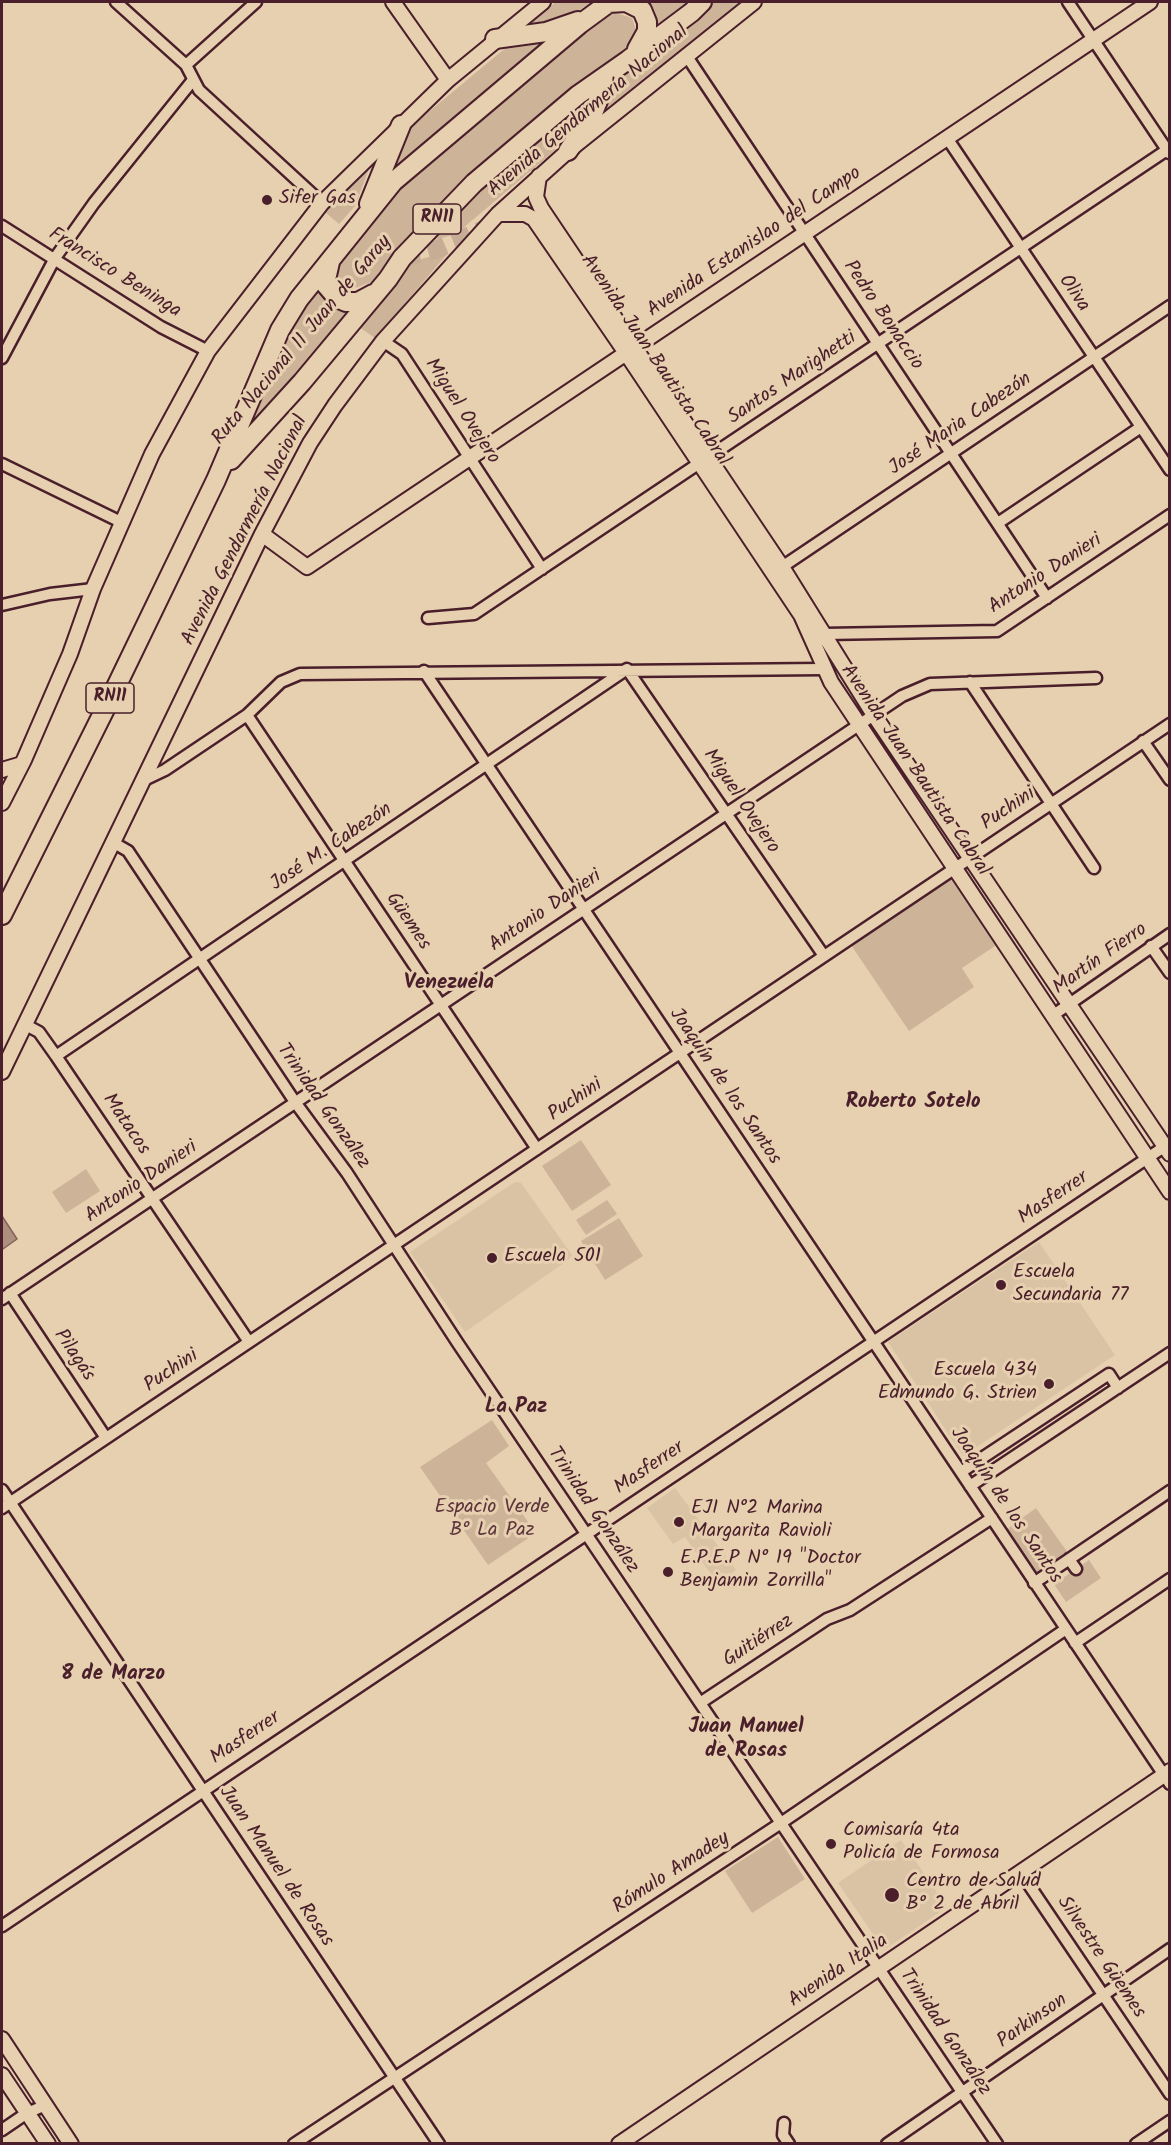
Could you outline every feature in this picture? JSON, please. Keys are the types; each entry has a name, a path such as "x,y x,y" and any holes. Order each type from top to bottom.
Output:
{"highway":[{"path":"609,2 634,4 642,10 647,22 644,41 628,60"},
{"name":"Ruta Nacional 11 Juan de Garay","path":"2,915 216,480 280,330 299,299 393,182 609,2"},
{"name":"Ruta Nacional 11 Juan de Garay","path":"216,480 243,445 302,382 429,227 488,170 578,94 608,75 702,2"},
{"path":"495,39 546,32 588,18"},
{"path":"568,151 592,116 608,75"},
{"path":"364,219 401,124"},
{"path":"330,260 325,284 337,298 346,302 358,302 377,292"}],"main road":[{"path":"2,803 22,764 70,654 93,589 152,454 208,351 322,203 448,80 495,39 543,2"},
{"name":"Avenida Gendarmería Nacional","path":"2,1072 262,534 310,444 383,341 498,214 568,151 753,2"},
{"name":"Avenida Estanislao del Campo","path":"262,534 308,567 1150,2"},
{"path":"397,4 448,80"},
{"name":"Avenida Juan Bautista Cabral","path":"539,176 536,197 541,208 630,350 778,570 825,634 874,714 1068,1003 1168,1147"},
{"name":"Avenida Juan Bautista Cabral","path":"498,214 525,214 534,219 630,350"},
{"name":"Avenida Juan Bautista Cabral","path":"778,570 801,615 824,669 859,725 1170,1192"},
{"path":"2,770 22,764"},
{"name":"Avenida Italia","path":"619,2144 1021,1872 1168,1777"},
{"path":"2,2038 71,2144"},
{"path":"2,2075 48,2144"}],"street":[{"path":"116,2 186,65 199,90 322,203"},
{"path":"186,65 256,2"},
{"path":"1068,2 1169,151"},
{"name":"Pedro Bonaccio","path":"686,55 1047,598"},
{"path":"2,358 55,258 94,203 193,80"},
{"name":"Oliva","path":"947,138 1170,470"},
{"name":"Santos Marighetti","path":"428,618 474,614 1169,151"},
{"name":"Francisco Beninga","path":"2,226 161,327 208,351"},
{"name":"José Maria Cabezón","path":"778,570 1170,306"},
{"name":"Miguel Ovejero","path":"383,341 402,354 542,569"},
{"path":"998,523 1141,427"},
{"path":"2,464 123,523"},
{"name":"Antonio Danieri","path":"825,634 997,631 1170,515"},
{"path":"2,605 50,594 93,589"},
{"path":"144,780 165,770 246,715 281,682 300,674 627,669 824,669"},
{"name":"Miguel Ovejero","path":"627,669 824,956"},
{"name":"José M. Cabezón","path":"56,1056 627,669"},
{"name":"Joaquín de los Santos","path":"424,671 1034,1583 1168,1777"},
{"name":"Antonio Danieri","path":"6,1296 902,696 930,684 1096,678"},
{"path":"970,682 1095,868"},
{"name":"Güemes","path":"246,715 537,1149"},
{"name":"Puchini","path":"6,1505 1170,724"},
{"path":"1143,741 1170,780"},
{"name":"Trinidad González","path":"114,843 128,851 198,958 347,1173 997,2144"},
{"name":"Martín Fierro","path":"1052,1016 1170,934"},
{"path":"1151,946 1170,974"},
{"name":"Matacos","path":"24,1024 39,1032 56,1056 249,1342"},
{"name":"Masferrer","path":"2,1926 873,1341 1147,1158 1168,1147"},
{"name":"Pilagás","path":"6,1296 106,1438"},
{"path":"970,1486 1170,1353"},
{"path":"961,1472 1109,1374 1118,1388"},
{"name":"Juan Manuel de Rosas","path":"2,1490 6,1505 203,1790 439,2144"},
{"path":"1034,1583 1170,1491"},
{"name":"Guitiérrez","path":"700,1703 828,1619 850,1610 992,1518"},
{"path":"1069,1559 1076,1569"},
{"path":"1075,1643 1170,1579"},
{"name":"Rómulo Amadey","path":"294,2144 781,1823 1066,1629"},
{"name":"Silvestre Güemes","path":"1021,1872 1170,2094"},
{"name":"Parkinson","path":"887,2144 1170,1949"},
{"path":"2,2130 27,2113 46,2105"},
{"path":"1136,2144 1170,2121"},
{"path":"784,2123 783,2135 789,2144"}],"shaded area":[{"name":"Escuela 501","path":"515,1182 521,1183 572,1255 465,1332 410,1252"},
{"path":"2,1216 17,1239 3,1249 2,1247"},
{"path":"1039,1242 1115,1355 963,1456 888,1342"},
{"name":"EJI N°2 Marina Margarita Ravioli","path":"675,1488 736,1570 718,1584 685,1537 673,1544 647,1508"},
{"name":"Centro de Salud B° 2 de Abril","path":"901,1840 947,1907 884,1950 838,1883"}],"green space":[{"path":"556,2 592,2 561,21 525,26"},
{"path":"645,2 688,2 658,24 652,10"},
{"path":"708,2 743,2 601,118 605,98 619,77"},
{"path":"610,11 632,18 637,33 633,45 413,236 374,281 355,288 339,282 335,273 335,260 401,185 447,141"},
{"path":"516,43 548,43 394,177 385,167 404,135 419,120 503,50"},
{"path":"587,100 585,110 574,133 546,158 456,234 423,243 496,166"},
{"path":"372,161 355,206 339,224 325,212"},
{"path":"448,253 375,338 356,325 403,268 424,258"},
{"path":"316,285 329,302 349,310 294,381 250,423 247,421 273,357"},
{"path":"953,877 998,944 962,968 974,987 909,1031 851,945"},
{"path":"581,1140 611,1185 572,1211 542,1166"},
{"path":"86,1169 100,1191 66,1213 52,1192"},
{"path":"607,1200 617,1214 586,1235 576,1220"},
{"path":"619,1218 643,1256 605,1280 581,1241"},
{"name":"Espacio Verde B° La Paz","path":"492,1420 509,1446 486,1463 536,1533 488,1565 420,1467"},
{"path":"1036,1508 1068,1553 1036,1574 1006,1530"},
{"path":"1089,1560 1101,1578 1066,1602 1054,1584"},
{"path":"778,1837 805,1879 752,1913 725,1871"}],"tunnel":[{"path":"402,258 435,250 484,229"}],"place":[{"name":"Sifer Gas","path":"267,200"},
{"name":"Escuela 501","path":"492,1258"},
{"name":"Escuela Secundaria 77","path":"1001,1285"},
{"name":"Escuela 434 Edmundo G. Strien","path":"1049,1384"},
{"name":"EJI N°2 Marina Margarita Ravioli","path":"679,1522"},
{"name":"E.P.E.P N° 19 \"Doctor Benjamin Zorrilla\"","path":"668,1572"},
{"name":"Comisaría 4ta Policía de Formosa","path":"831,1844"},
{"name":"Centro de Salud B° 2 de Abril","path":"892,1895"}],"district":[{"name":"Venezuela","path":"449,984"},
{"name":"Roberto Sotelo","path":"913,1103"},
{"name":"La Paz","path":"516,1408"},
{"name":"8 de Marzo","path":"113,1675"},
{"name":"Juan Manuel de Rosas","path":"746,1740"}]}
